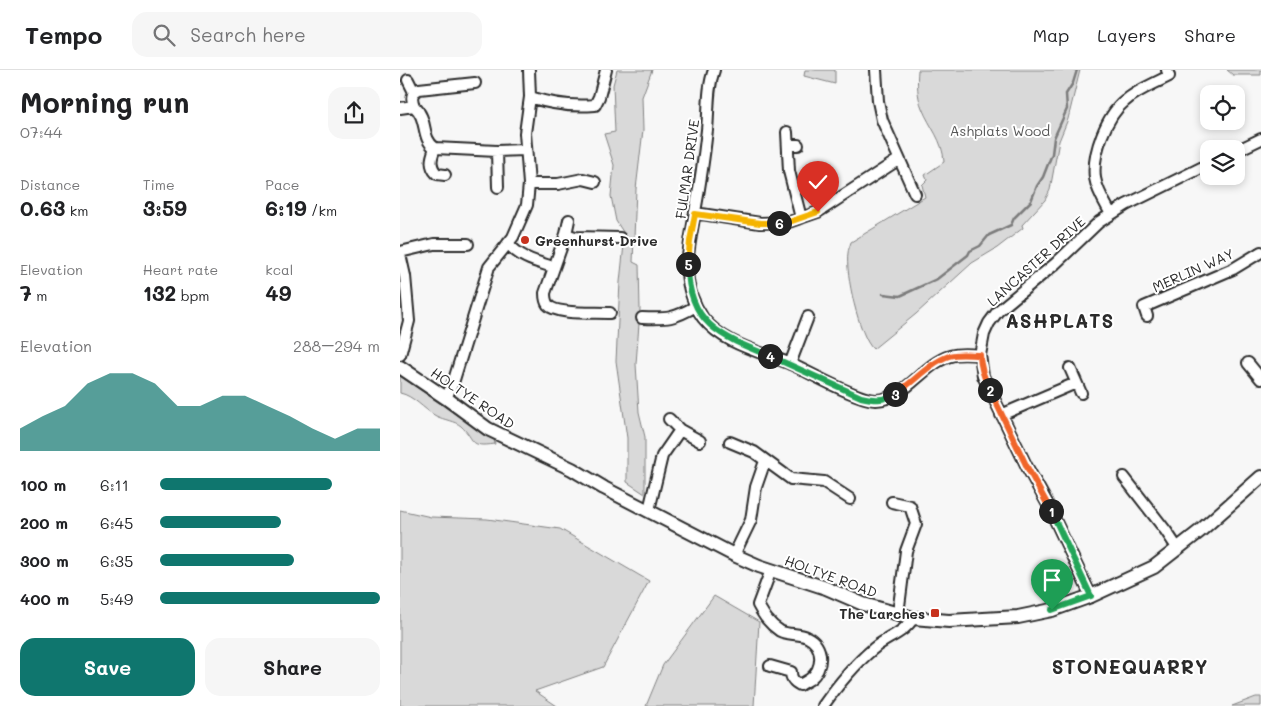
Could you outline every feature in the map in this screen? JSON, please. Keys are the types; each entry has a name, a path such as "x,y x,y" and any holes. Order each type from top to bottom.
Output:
{"main road":[{"name":"HOLTYE ROAD","path":"400,367 488,429 572,469 604,488 734,555 826,588 863,604 913,618 949,621 1018,617 1052,610 1091,596 1154,567 1200,531 1261,477"}],"street":[{"path":"446,398 489,267 518,228 525,211 529,184 525,133 530,98 529,70"},
{"path":"530,98 570,106 595,105 600,97 606,70"},
{"name":"FULMAR DRIVE","path":"714,70 710,82 707,128 690,241 688,274 689,286 696,306 715,331 861,397 875,400 888,398 899,392 949,356 980,355"},
{"path":"876,70 878,101 882,120 898,160 915,194"},
{"path":"1111,214 1102,199 1095,179 1096,156 1108,121 1126,99 1169,76 1167,70"},
{"path":"408,80 414,92 412,101 414,106 421,112 428,143 434,148 497,151 525,150"},
{"path":"414,92 419,89 475,82"},
{"path":"400,108 414,106"},
{"path":"787,132 793,145 789,171 801,218"},
{"path":"1245,147 1261,139"},
{"path":"434,148 431,156 433,170 437,174 445,175"},
{"path":"497,151 498,187"},
{"path":"695,214 760,223 776,223 801,218 818,212 898,160"},
{"name":"LANCASTER DRIVE","path":"1091,596 1048,503 1027,467 983,376 980,355 984,334 998,311 1055,264 1099,222 1200,169"},
{"path":"529,184 558,184 583,179 595,182"},
{"path":"569,220 566,234 545,293 545,300 556,310 610,313"},
{"path":"566,234 575,237 620,238"},
{"path":"508,243 513,250 522,256 553,267"},
{"path":"400,354 408,327 409,313 404,303 405,276 400,253 434,244 468,244"},
{"name":"MERLIN WAY","path":"1147,316 1144,307 1233,269 1261,252"},
{"path":"642,318 664,319 679,316 696,306"},
{"path":"790,364 808,317"},
{"path":"1248,363 1261,379"},
{"path":"1070,368 1081,393"},
{"path":"1001,415 1076,383"},
{"path":"669,420 680,430 700,441"},
{"path":"649,510 662,456 680,430"},
{"path":"730,442 754,452 791,479 824,482 850,499"},
{"path":"734,555 751,520 756,487 765,461"},
{"path":"1124,477 1178,549"},
{"path":"892,502 910,506 916,524 906,551 898,614"},
{"path":"770,666 791,672 795,682 800,685 810,679 818,670 821,661 815,643 807,637 782,632 765,619 758,605 772,570"},
{"path":"824,706 837,688 873,648 909,625 913,618"}],"green space":[{"path":"617,70 652,70 642,97 643,130 636,189 633,262 639,265 640,310 636,364 639,412 645,437 645,494 627,482 627,438 616,361 620,282 625,235 616,221 611,196 614,165 604,134 615,132 613,85"},
{"path":"805,70 835,70 835,84 804,76"},
{"name":"Ashplats Wood","path":"918,70 1080,70 1068,119 1059,141 1050,190 1045,200 1022,225 1023,228 997,248 972,263 916,314 873,349 863,331 854,304 848,262 851,242 925,197 922,185 927,180 925,175 944,162 939,141 920,103"},
{"path":"1227,70 1261,70 1261,75 1233,75"},
{"path":"400,376 494,439 495,444 476,444 459,424 436,416 410,397 400,393"},
{"path":"400,510 431,517 487,519 560,529 649,581 603,667 535,691 557,706 400,706"},
{"path":"714,596 759,622 754,706 646,706 663,665"},
{"path":"1261,697 1261,706 1232,706"}],"waterway":[{"path":"883,294 900,296 937,279 968,255 970,251 980,246 989,235 1011,225 1014,218 1031,201 1043,177 1052,154 1054,138 1067,109 1066,94 1073,83 1077,70"}],"place":[{"name":"Greenhurst Drive","path":"525,240"},
{"name":"The Larches","path":"935,613"}],"district":[{"name":"ASHPLATS","path":"1060,320"},
{"name":"STONEQUARRY","path":"1130,666"}],"route":[{"path":"818,212 789,222 776,223 760,223 695,214 690,241 688,274 689,286 696,306 715,331 861,397 875,400 888,398 899,392 949,356 960,354 980,355 983,376 1027,467 1048,503 1091,596 1052,610"}]}
